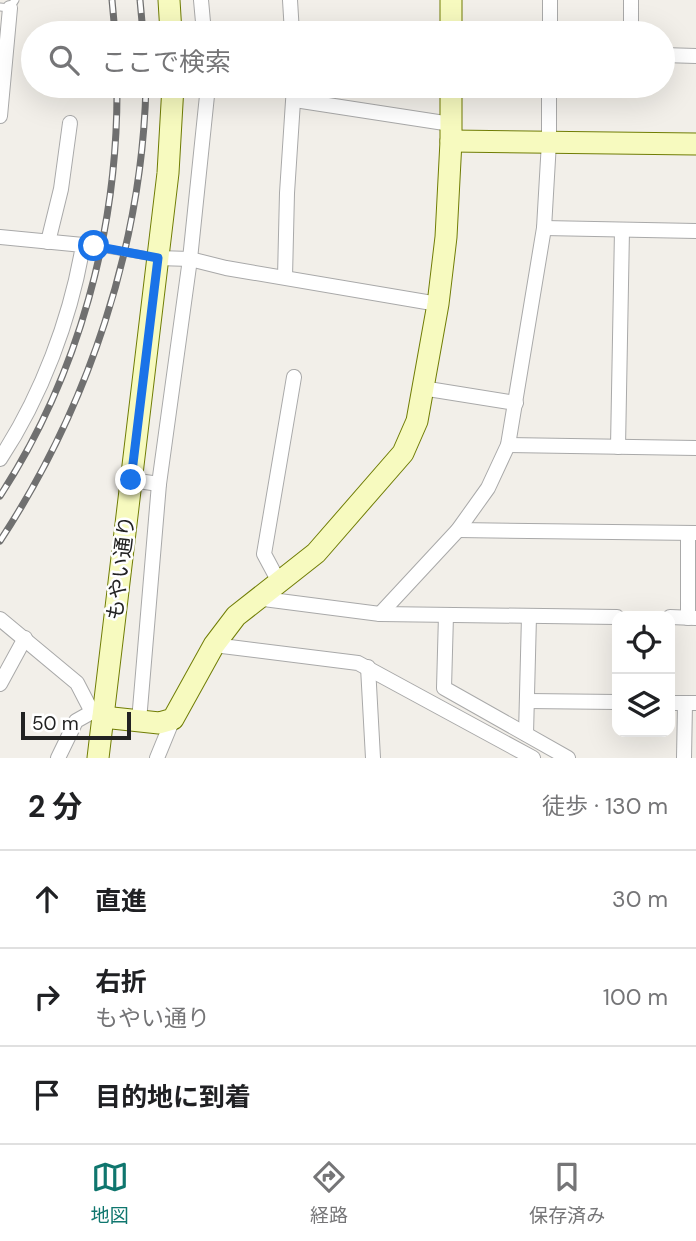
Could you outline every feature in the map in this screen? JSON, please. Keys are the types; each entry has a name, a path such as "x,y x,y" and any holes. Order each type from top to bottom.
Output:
{"street":[{"path":"169,0 170,21"},
{"path":"201,0 203,21"},
{"path":"290,0 291,21"},
{"path":"451,0 451,21"},
{"path":"550,0 550,21"},
{"path":"631,0 631,21"},
{"path":"0,116 8,5"},
{"path":"675,55 696,56"},
{"name":"もやい通り","path":"98,758 97,715 131,480 168,173 172,98"},
{"path":"139,721 159,484 190,259 207,98"},
{"path":"285,277 294,98"},
{"path":"314,98 451,132 549,142 696,144"},
{"path":"156,758 173,719 214,645 236,616 316,553 403,453 417,421 438,304 446,237 451,98"},
{"path":"380,614 458,530 488,488 508,445 544,229 550,98"},
{"path":"48,242 61,189 69,123"},
{"path":"544,229 696,231"},
{"path":"618,447 622,230"},
{"path":"0,237 83,245 77,283 42,378 17,434 0,459"},
{"path":"158,258 190,259 226,268 438,304"},
{"path":"279,582 264,554 295,377"},
{"path":"422,388 516,403"},
{"path":"508,445 696,449"},
{"path":"131,480 159,484"},
{"path":"458,530 692,533 692,618"},
{"path":"257,598 380,614 612,617"},
{"path":"446,615 444,688 568,758"},
{"path":"526,734 529,616"},
{"path":"0,619 76,683 97,715"},
{"path":"0,684 25,638"},
{"path":"214,645 358,663 533,758"},
{"path":"369,667 373,758"},
{"path":"528,701 612,702"},
{"path":"683,703 684,758"},
{"path":"58,758 75,721 97,715 159,723 173,719"}],"lane":[{"path":"83,245 158,258"}],"railway":[{"path":"112,0 114,21"},
{"path":"140,0 142,21"},
{"path":"0,496 52,401 72,351 88,299 110,194 116,140 117,98"},
{"path":"0,541 59,436 84,380 104,323 134,206 145,98"}],"route":[{"path":"94,246 158,258 131,480"}]}
